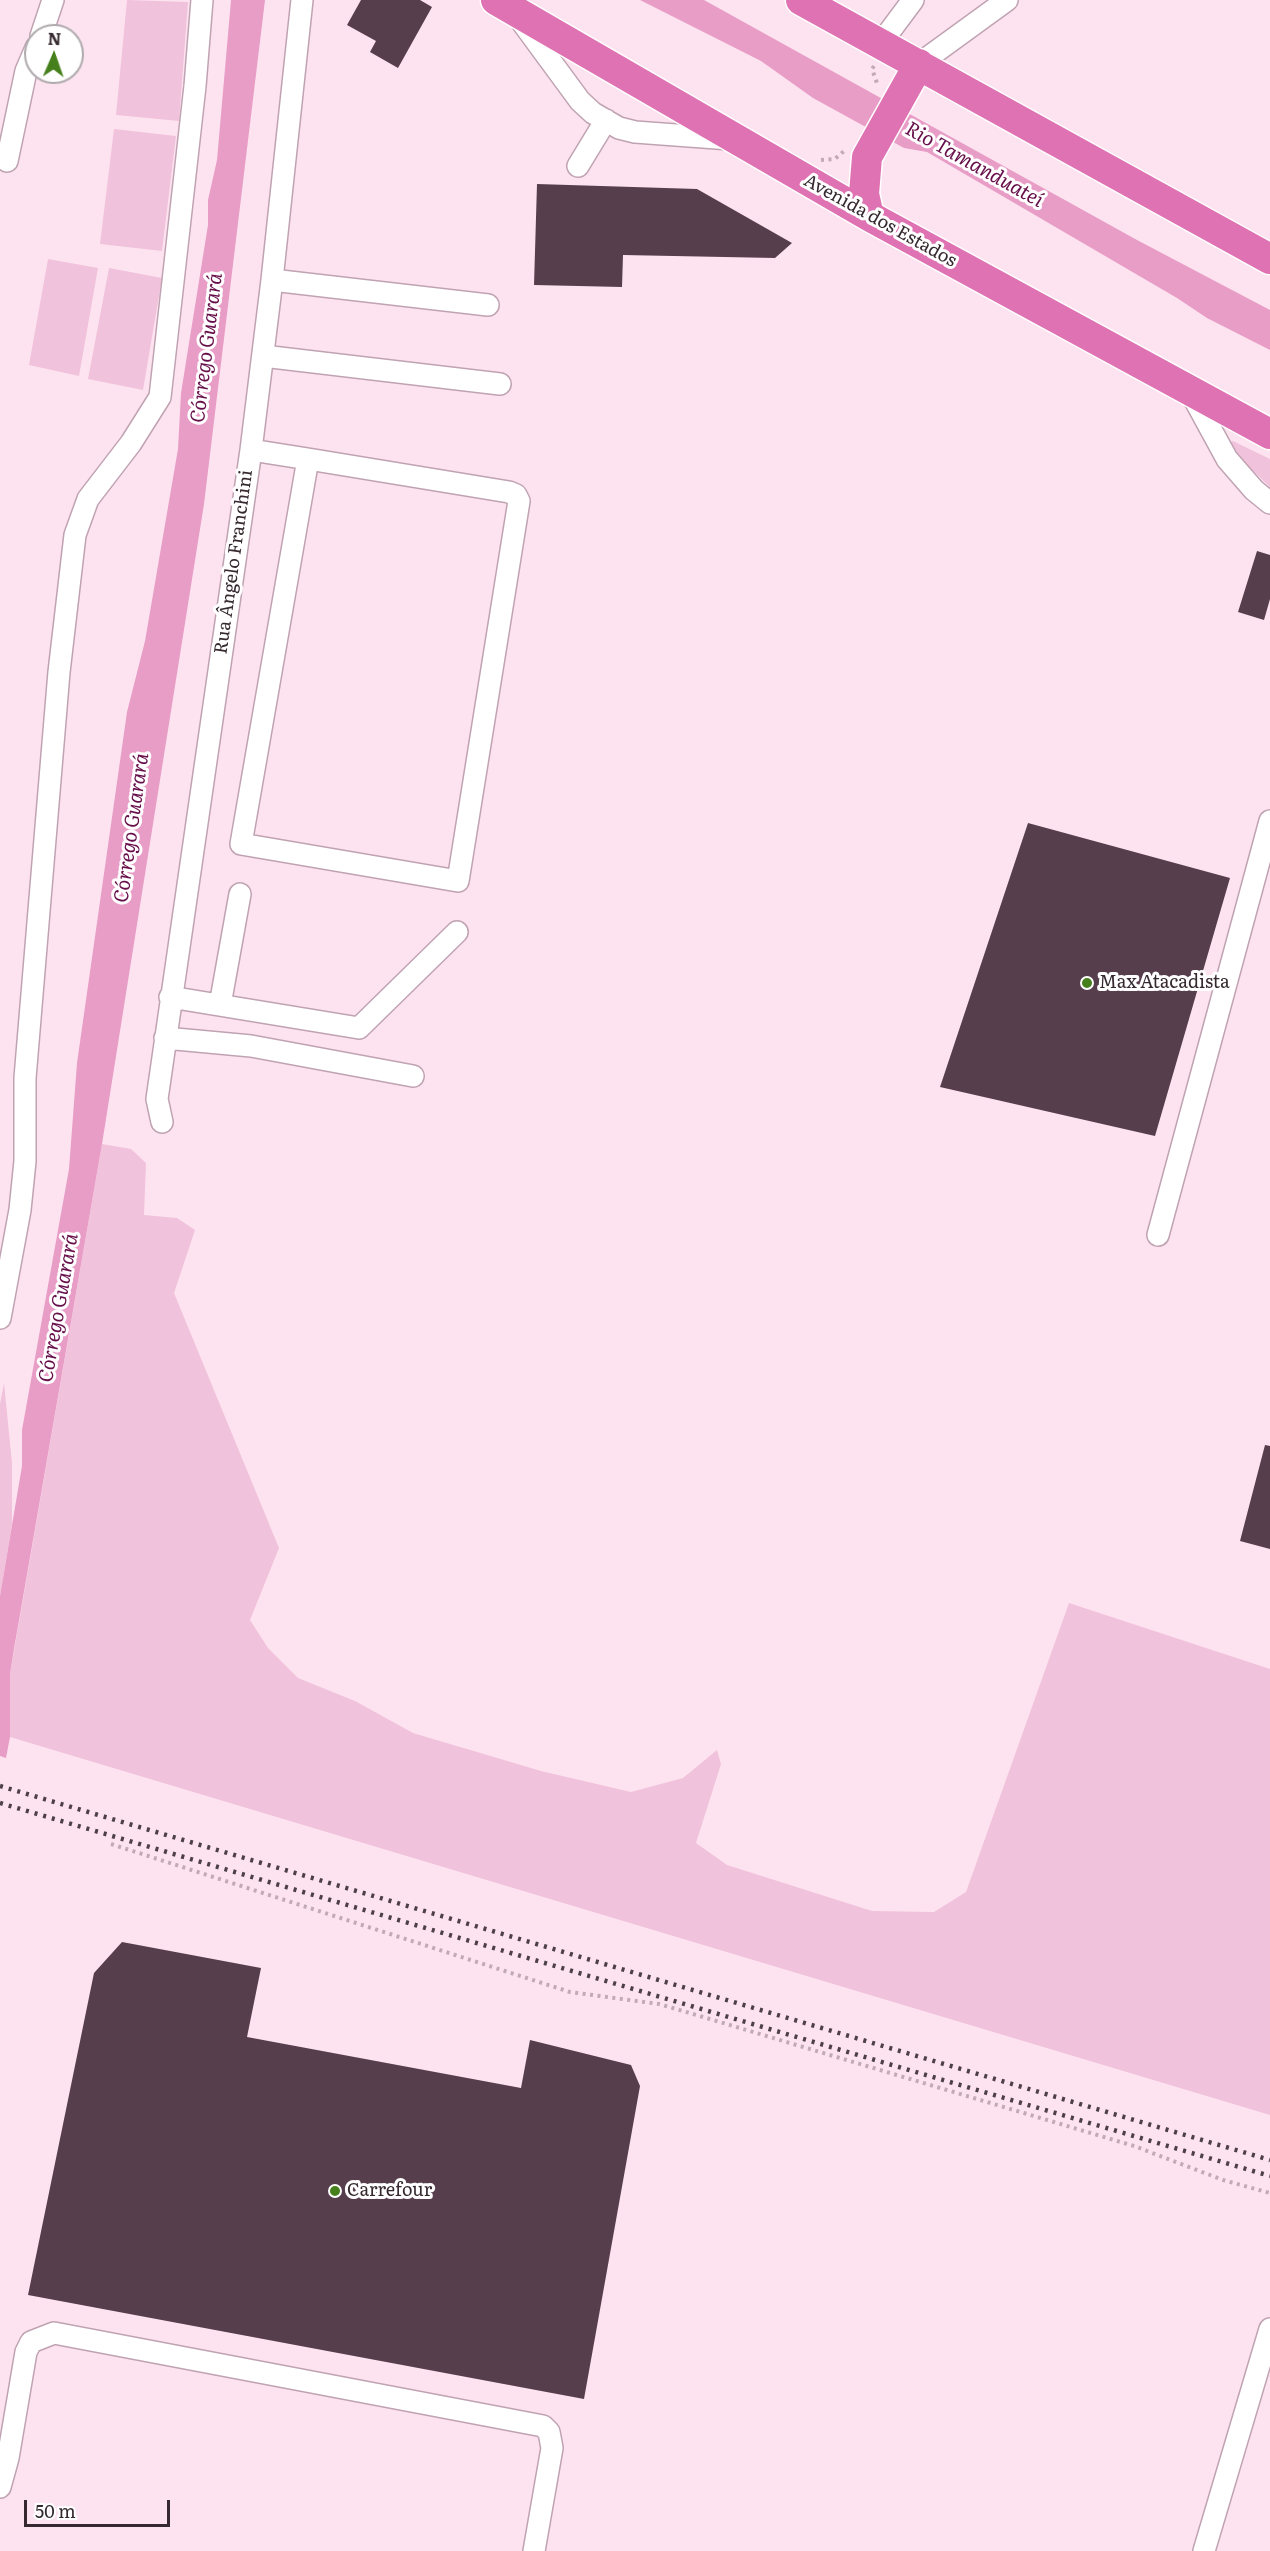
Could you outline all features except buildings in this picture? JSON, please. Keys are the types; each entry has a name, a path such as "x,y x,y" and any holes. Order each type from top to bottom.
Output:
{"highway":[{"path":"801,0 919,64 1090,162 1270,259"},
{"name":"Avenida dos Estados","path":"505,5 869,216 1270,434"},
{"path":"869,216 864,194 867,157 919,64"}],"street":[{"path":"45,24 53,0"},
{"path":"0,1318 22,1191 27,1054 59,672 75,535 88,499 131,443 160,397 192,121 202,0"},
{"name":"Rua Ângelo Franchini","path":"162,1122 157,1099 251,450 302,0"},
{"path":"881,43 913,0"},
{"path":"919,64 1007,0"},
{"path":"505,5 579,101 606,120 627,131 735,139"},
{"path":"7,161 24,80"},
{"path":"578,166 606,120"},
{"path":"272,280 488,305"},
{"path":"263,356 500,384"},
{"path":"1191,393 1227,459 1254,490 1270,503"},
{"path":"251,450 308,459 509,492 516,495 519,501 458,881 241,843 308,459"},
{"path":"1158,1235 1270,820"},
{"path":"220,1005 240,894"},
{"path":"170,997 359,1028 457,932"},
{"path":"165,1038 251,1046 413,1076"},
{"path":"1204,2551 1270,2329"},
{"path":"0,2487 8,2458 26,2352 31,2342 54,2333 543,2426 549,2432 552,2448 534,2551"}],"path":[{"path":"111,1844 570,1992 659,2004 684,2011 1123,2143 1223,2180 1270,2193"}],"shaded area":[{"path":"127,0 188,2 179,121 116,115"},
{"path":"114,129 176,136 162,251 100,244"},
{"path":"48,259 98,268 79,376 29,365"},
{"path":"109,268 162,278 143,390 88,379"},
{"path":"1233,441 1270,459 1270,487 1245,463 1232,446"},
{"path":"102,1144 131,1149 146,1163 144,1215 177,1218 195,1230 174,1293 279,1548 250,1620 268,1648 298,1678 355,1701 413,1733 541,1771 631,1792 683,1778 717,1750 721,1764 696,1843 727,1865 872,1911 934,1912 966,1892 1069,1603 1270,1669 1270,2115 10,1737 10,1674"},
{"path":"4,1383 12,1463 12,1524 0,1596 0,1404"}],"water":[{"name":"Córrego Guarará","path":"231,0 265,0 204,504 102,1144 10,1674 10,1737 6,1758 0,1756 0,1596 22,1466 22,1430 69,1169 77,1063 127,712 145,641 178,449 181,393 208,225 208,200 217,160"},
{"name":"Rio Tamanduateí","path":"640,0 704,0 1137,240 1270,310 1270,350 1207,318 1177,298 927,152 904,148 813,98 761,61"}],"railway":[{"path":"0,1786 1270,2160"},
{"path":"0,1803 1270,2176"}],"place":[{"name":"Max Atacadista","path":"1087,983"},
{"name":"Carrefour","path":"335,2191"}]}
